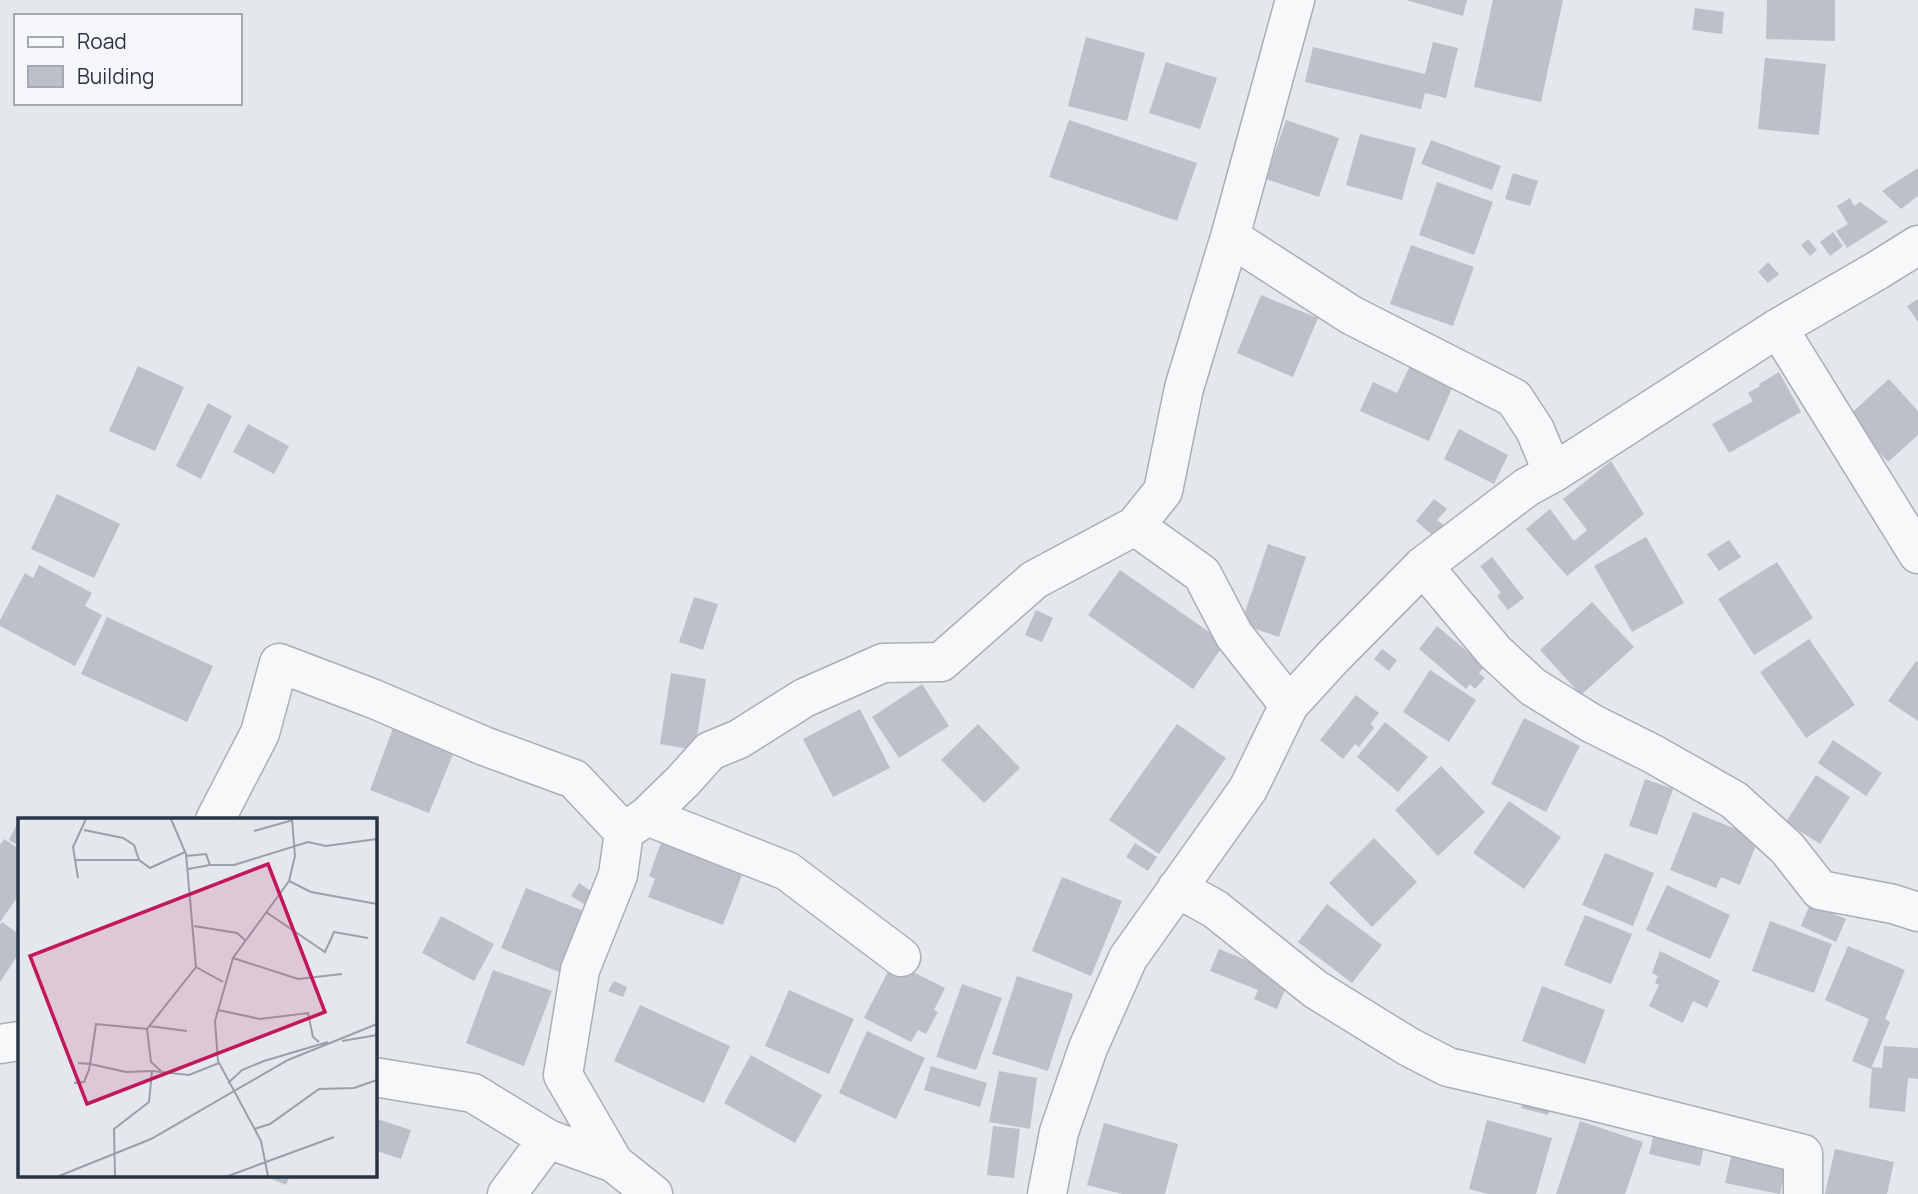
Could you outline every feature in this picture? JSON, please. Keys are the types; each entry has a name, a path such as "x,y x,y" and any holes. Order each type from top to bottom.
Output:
{"street":[{"path":"614,1163 563,1076 580,970 636,824 683,781 710,751 739,739 804,698 883,663 941,662 1034,580 1135,526 1163,491 1184,388 1230,237 1295,0"},
{"path":"1230,237 1351,315 1514,398 1535,430 1553,473"},
{"path":"1047,1194 1059,1132 1088,1048 1128,958 1248,789 1289,705 1332,657 1423,566 1527,487 1778,328 1918,245"},
{"path":"1778,328 1918,554"},
{"path":"1135,526 1202,574 1234,635 1289,705"},
{"path":"1423,566 1495,652 1533,687 1591,723 1734,800 1787,848 1821,890 1893,904 1918,912"},
{"path":"216,818 260,733 279,663 374,699 484,746 574,779 636,824 788,871 901,957"},
{"path":"1177,888 1215,909 1315,989 1409,1047 1448,1067 1803,1154 1803,1194"},
{"path":"0,1044 18,1041"},
{"path":"376,1077 473,1093 548,1139 614,1163 653,1194"},
{"path":"507,1194 548,1139"}],"building":[{"path":"1406,0 1467,0 1463,16"},
{"path":"1493,0 1563,0 1541,102 1474,87"},
{"path":"1767,0 1835,0 1835,41 1766,39"},
{"path":"1695,8 1724,12 1722,34 1692,30"},
{"path":"1086,37 1145,53 1127,121 1068,106"},
{"path":"1433,42 1458,48 1446,98 1425,93 1421,109 1305,82 1313,47 1425,74"},
{"path":"1765,58 1826,64 1819,135 1758,129"},
{"path":"1166,62 1217,78 1200,129 1149,113"},
{"path":"1069,120 1197,163 1177,221 1049,177"},
{"path":"1286,120 1339,138 1319,197 1266,179"},
{"path":"1360,134 1416,148 1402,200 1346,185"},
{"path":"1431,140 1501,166 1492,190 1421,164"},
{"path":"1918,168 1918,196 1901,209 1882,191"},
{"path":"1513,173 1538,181 1530,206 1505,199"},
{"path":"1437,182 1493,202 1474,255 1419,235"},
{"path":"1850,198 1854,206 1860,202 1888,222 1847,248 1836,231 1848,224 1837,206"},
{"path":"1833,232 1843,246 1830,256 1820,242"},
{"path":"1808,239 1817,250 1810,256 1801,245"},
{"path":"1411,245 1474,267 1453,326 1390,304"},
{"path":"1768,262 1779,274 1768,283 1758,272"},
{"path":"1261,295 1318,318 1293,377 1237,353"},
{"path":"1918,299 1918,322 1907,306"},
{"path":"1416,353 1459,372 1429,441 1360,411 1373,382 1397,393"},
{"path":"138,366 184,387 155,451 109,431"},
{"path":"1779,372 1801,412 1729,453 1712,424 1753,401 1748,393"},
{"path":"1889,379 1918,411 1918,435 1888,462 1847,417"},
{"path":"208,403 232,416 201,479 176,466"},
{"path":"248,424 289,446 274,474 233,452"},
{"path":"1459,429 1508,455 1494,484 1444,459"},
{"path":"1611,461 1644,514 1567,576 1526,529 1550,509 1574,541 1587,530 1563,499"},
{"path":"57,494 120,524 94,578 31,549"},
{"path":"1434,499 1447,509 1437,520 1446,527 1437,539 1416,521"},
{"path":"1646,537 1684,603 1632,632 1594,566"},
{"path":"1729,540 1741,557 1719,571 1707,554"},
{"path":"1268,544 1306,557 1279,637 1241,624"},
{"path":"1492,557 1524,598 1508,610 1497,596 1501,593 1480,566"},
{"path":"1777,562 1813,618 1754,655 1718,599"},
{"path":"39,565 92,593 85,606 102,615 75,666 0,626 0,620 25,573 33,578"},
{"path":"1120,570 1225,643 1193,689 1088,615"},
{"path":"694,597 718,604 703,650 679,642"},
{"path":"1592,602 1634,647 1581,695 1540,650"},
{"path":"1036,610 1053,618 1042,642 1025,635"},
{"path":"107,617 213,666 187,722 81,674"},
{"path":"1437,626 1485,666 1479,673 1485,678 1475,689 1470,684 1466,689 1419,649"},
{"path":"1809,639 1855,705 1806,738 1760,672"},
{"path":"1382,649 1397,660 1389,671 1374,659"},
{"path":"1916,661 1918,662 1918,721 1888,701"},
{"path":"1430,670 1476,700 1449,742 1403,712"},
{"path":"671,673 706,679 695,750 660,744"},
{"path":"922,684 949,726 899,758 872,717"},
{"path":"1356,695 1379,713 1371,723 1374,728 1359,747 1355,744 1343,759 1320,740"},
{"path":"860,709 890,768 833,797 803,739"},
{"path":"1524,718 1580,746 1546,812 1491,784"},
{"path":"1385,722 1428,757 1398,792 1357,757"},
{"path":"978,724 1020,768 984,803 941,760"},
{"path":"1177,724 1226,758 1159,854 1109,820"},
{"path":"393,728 454,752 429,813 370,790"},
{"path":"1833,740 1882,773 1866,796 1818,763"},
{"path":"1441,766 1485,812 1438,856 1395,810"},
{"path":"1816,775 1850,797 1820,844 1786,822"},
{"path":"1645,779 1673,789 1657,835 1629,826"},
{"path":"1509,801 1561,837 1524,889 1473,853"},
{"path":"1693,812 1759,838 1740,885 1721,877 1716,888 1670,870"},
{"path":"17,824 18,824 18,845 9,840"},
{"path":"663,837 745,867 723,925 648,897 655,879 649,876"},
{"path":"1374,838 1417,882 1372,927 1329,883"},
{"path":"4,839 18,848 18,896 0,922 0,845"},
{"path":"1135,843 1157,857 1148,871 1126,857"},
{"path":"1605,853 1654,873 1633,926 1582,905"},
{"path":"1062,877 1122,901 1091,976 1032,951"},
{"path":"579,883 597,895 590,908 571,896"},
{"path":"1667,885 1730,915 1710,959 1646,930"},
{"path":"526,888 591,914 566,975 501,948"},
{"path":"1327,904 1382,945 1352,983 1298,942"},
{"path":"1810,904 1846,919 1836,942 1801,926"},
{"path":"1585,915 1632,934 1611,984 1564,965"},
{"path":"441,916 494,944 474,981 422,953"},
{"path":"1770,921 1832,944 1814,993 1752,971"},
{"path":"2,922 18,933 18,955 0,982"},
{"path":"1848,946 1905,970 1885,1019 1890,1022 1871,1069 1852,1061 1869,1019 1825,1000"},
{"path":"1219,949 1275,972 1288,982 1277,1009 1254,999 1258,990 1210,971"},
{"path":"1660,951 1720,981 1707,1008 1693,1001 1683,1023 1649,1006 1659,985 1655,983 1658,976 1652,973"},
{"path":"893,962 945,988 934,1010 938,1012 926,1034 918,1030 911,1042 864,1018"},
{"path":"493,970 552,991 524,1066 466,1043"},
{"path":"1017,976 1073,994 1048,1071 992,1054"},
{"path":"614,981 627,987 623,997 608,991"},
{"path":"962,984 1002,998 976,1070 936,1057"},
{"path":"1542,986 1605,1010 1585,1064 1522,1041"},
{"path":"789,990 854,1019 829,1074 765,1046"},
{"path":"640,1005 730,1046 704,1103 614,1061"},
{"path":"867,1031 925,1058 896,1119 839,1093"},
{"path":"1884,1046 1918,1048 1918,1079 1908,1078 1905,1112 1869,1108 1872,1067 1882,1068"},
{"path":"751,1055 822,1095 795,1143 724,1103"},
{"path":"931,1066 987,1083 980,1107 924,1090"},
{"path":"999,1071 1037,1078 1030,1129 989,1122"},
{"path":"1524,1098 1551,1106 1548,1115 1521,1108"},
{"path":"376,1119 411,1130 401,1159 376,1151"},
{"path":"1487,1120 1552,1138 1536,1194 1488,1194 1469,1189"},
{"path":"1580,1121 1643,1142 1625,1194 1556,1194"},
{"path":"1104,1123 1178,1144 1165,1194 1122,1194 1087,1185"},
{"path":"1656,1125 1706,1137 1700,1166 1649,1154"},
{"path":"993,1126 1020,1129 1014,1178 987,1175"},
{"path":"1733,1148 1788,1161 1780,1194 1725,1183"},
{"path":"1835,1149 1894,1162 1887,1194 1825,1194"},
{"path":"264,1176 290,1176 286,1185"}]}
